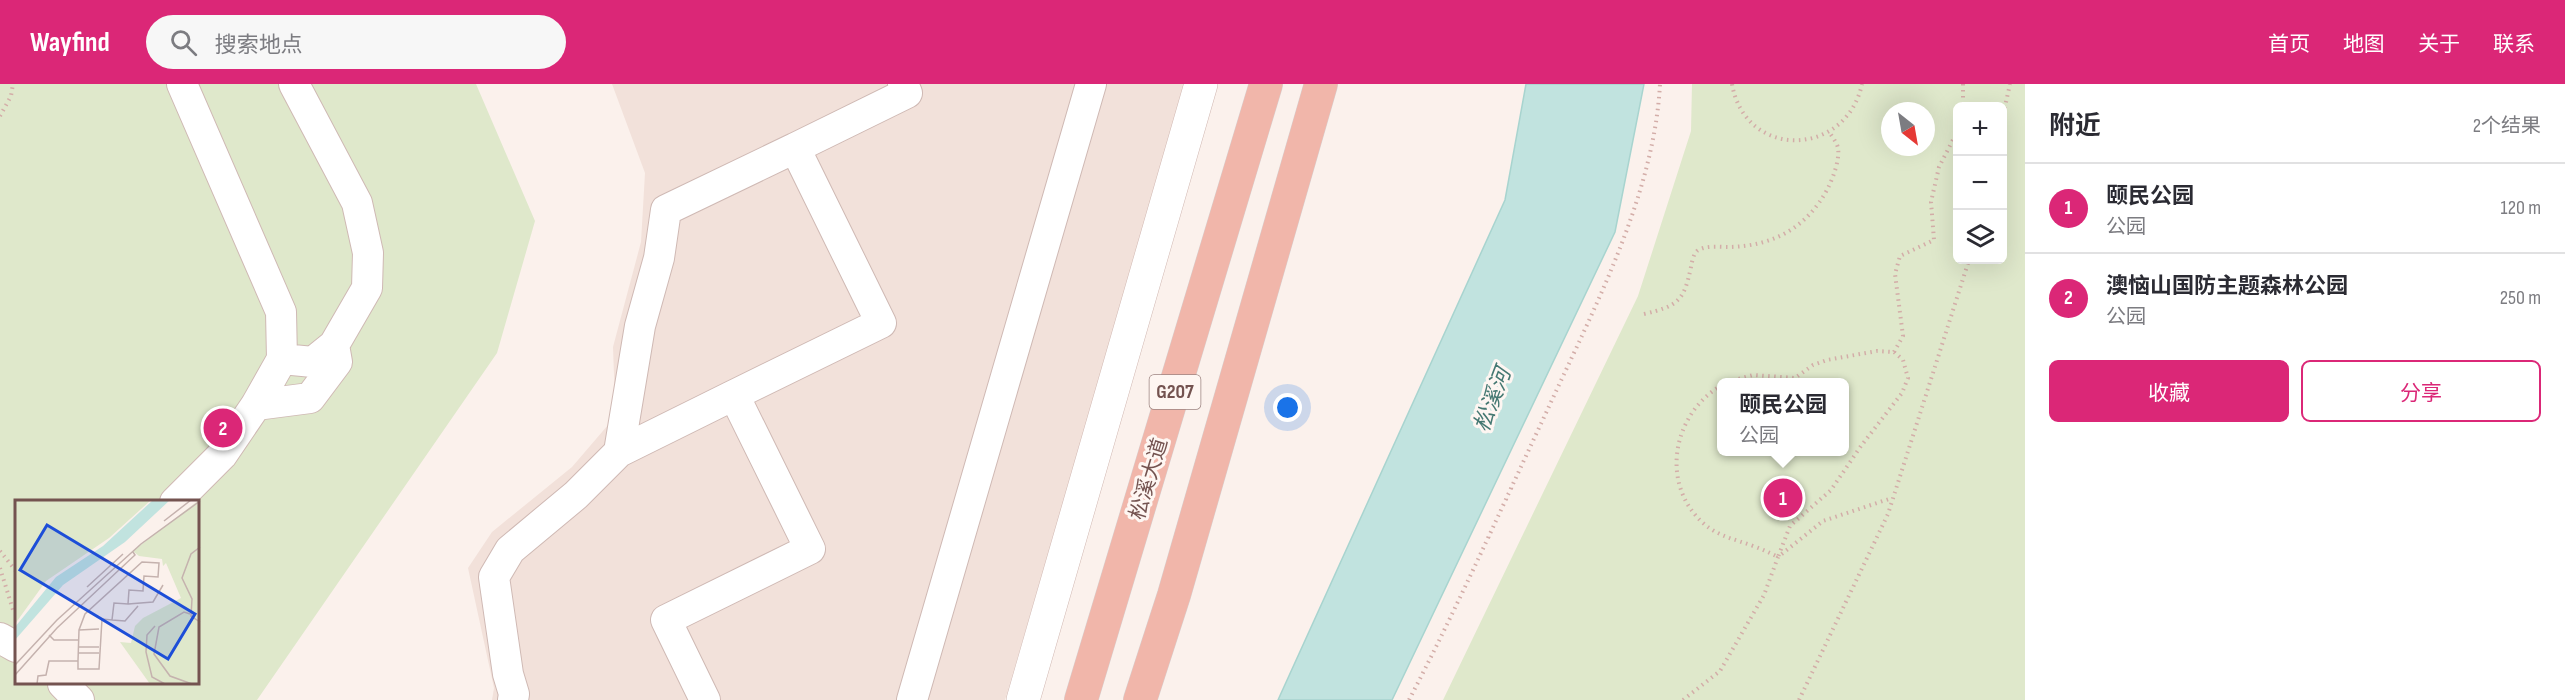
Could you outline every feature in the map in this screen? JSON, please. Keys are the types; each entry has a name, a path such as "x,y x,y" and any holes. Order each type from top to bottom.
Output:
{"highway":[{"name":"松溪大道","path":"1081,700 1266,84"},
{"name":"G207","path":"1140,700 1174,595 1321,84"}],"main road":[{"path":"1023,700 1201,84"}],"street":[{"path":"177,500 222,455 256,405 282,358 281,312 182,84"},
{"path":"282,358 313,362 334,345 367,288 368,253 357,203 294,84"},
{"path":"619,452 640,326 659,258 666,210 907,93 903,84"},
{"path":"912,700 1091,84"},
{"path":"513,700 514,694 508,674 494,577 510,550 576,495 619,452 881,323 795,148"},
{"path":"256,405 310,398 337,362 334,345"},
{"path":"705,700 666,620 810,549 734,395"},
{"path":"4,628 15,645"},
{"path":"64,685 79,700"}],"path":[{"path":"0,116 11,96 13,84"},
{"path":"1409,700 1453,614 1593,309 1632,216 1659,107 1660,84"},
{"path":"1732,84 1741,110 1752,124 1768,134 1785,140 1804,141 1822,136 1838,127 1851,114 1859,98 1862,84"},
{"path":"1963,84 1963,102"},
{"path":"2006,102 2010,84"},
{"path":"1644,314 1671,305 1681,298 1686,288 1693,258 1698,251 1706,247 1755,245 1771,241 1786,234 1813,212 1831,182 1836,165 1838,148 1829,132"},
{"path":"1894,352 1903,336 1895,274 1900,256 1934,240 1931,202 1939,167 1953,140"},
{"path":"1799,700 1888,514 1968,264"},
{"path":"1683,700 1720,671 1764,596 1790,526 1832,490 1861,446 1902,393 1908,378 1903,360 1894,352 1877,351 1827,360 1813,365 1795,378 1753,375 1741,378"},
{"path":"1717,388 1706,395 1694,408 1682,431 1676,456 1677,474 1682,492 1690,508 1702,522 1717,533 1778,557"},
{"path":"1778,557 1823,521 1892,498"},
{"path":"0,551 15,569"},
{"path":"0,568 15,612 4,628"}],"shaded area":[{"path":"612,84 1187,84 1005,700 492,700 494,688 468,568 492,532 572,467 608,425 615,403 613,347 641,242 645,173"}],"green space":[{"path":"0,84 476,84 535,221 497,353 257,700 0,700"},
{"path":"1692,84 2025,84 2025,700 1443,700 1638,296 1691,131"}],"water":[{"name":"松溪河","path":"1526,84 1644,84 1615,232 1392,700 1278,700 1505,200"}],"place":[{"name":"澳恼山国防主题森林公园","path":"223,428"},
{"name":"颐民公园","path":"1783,498"}]}
